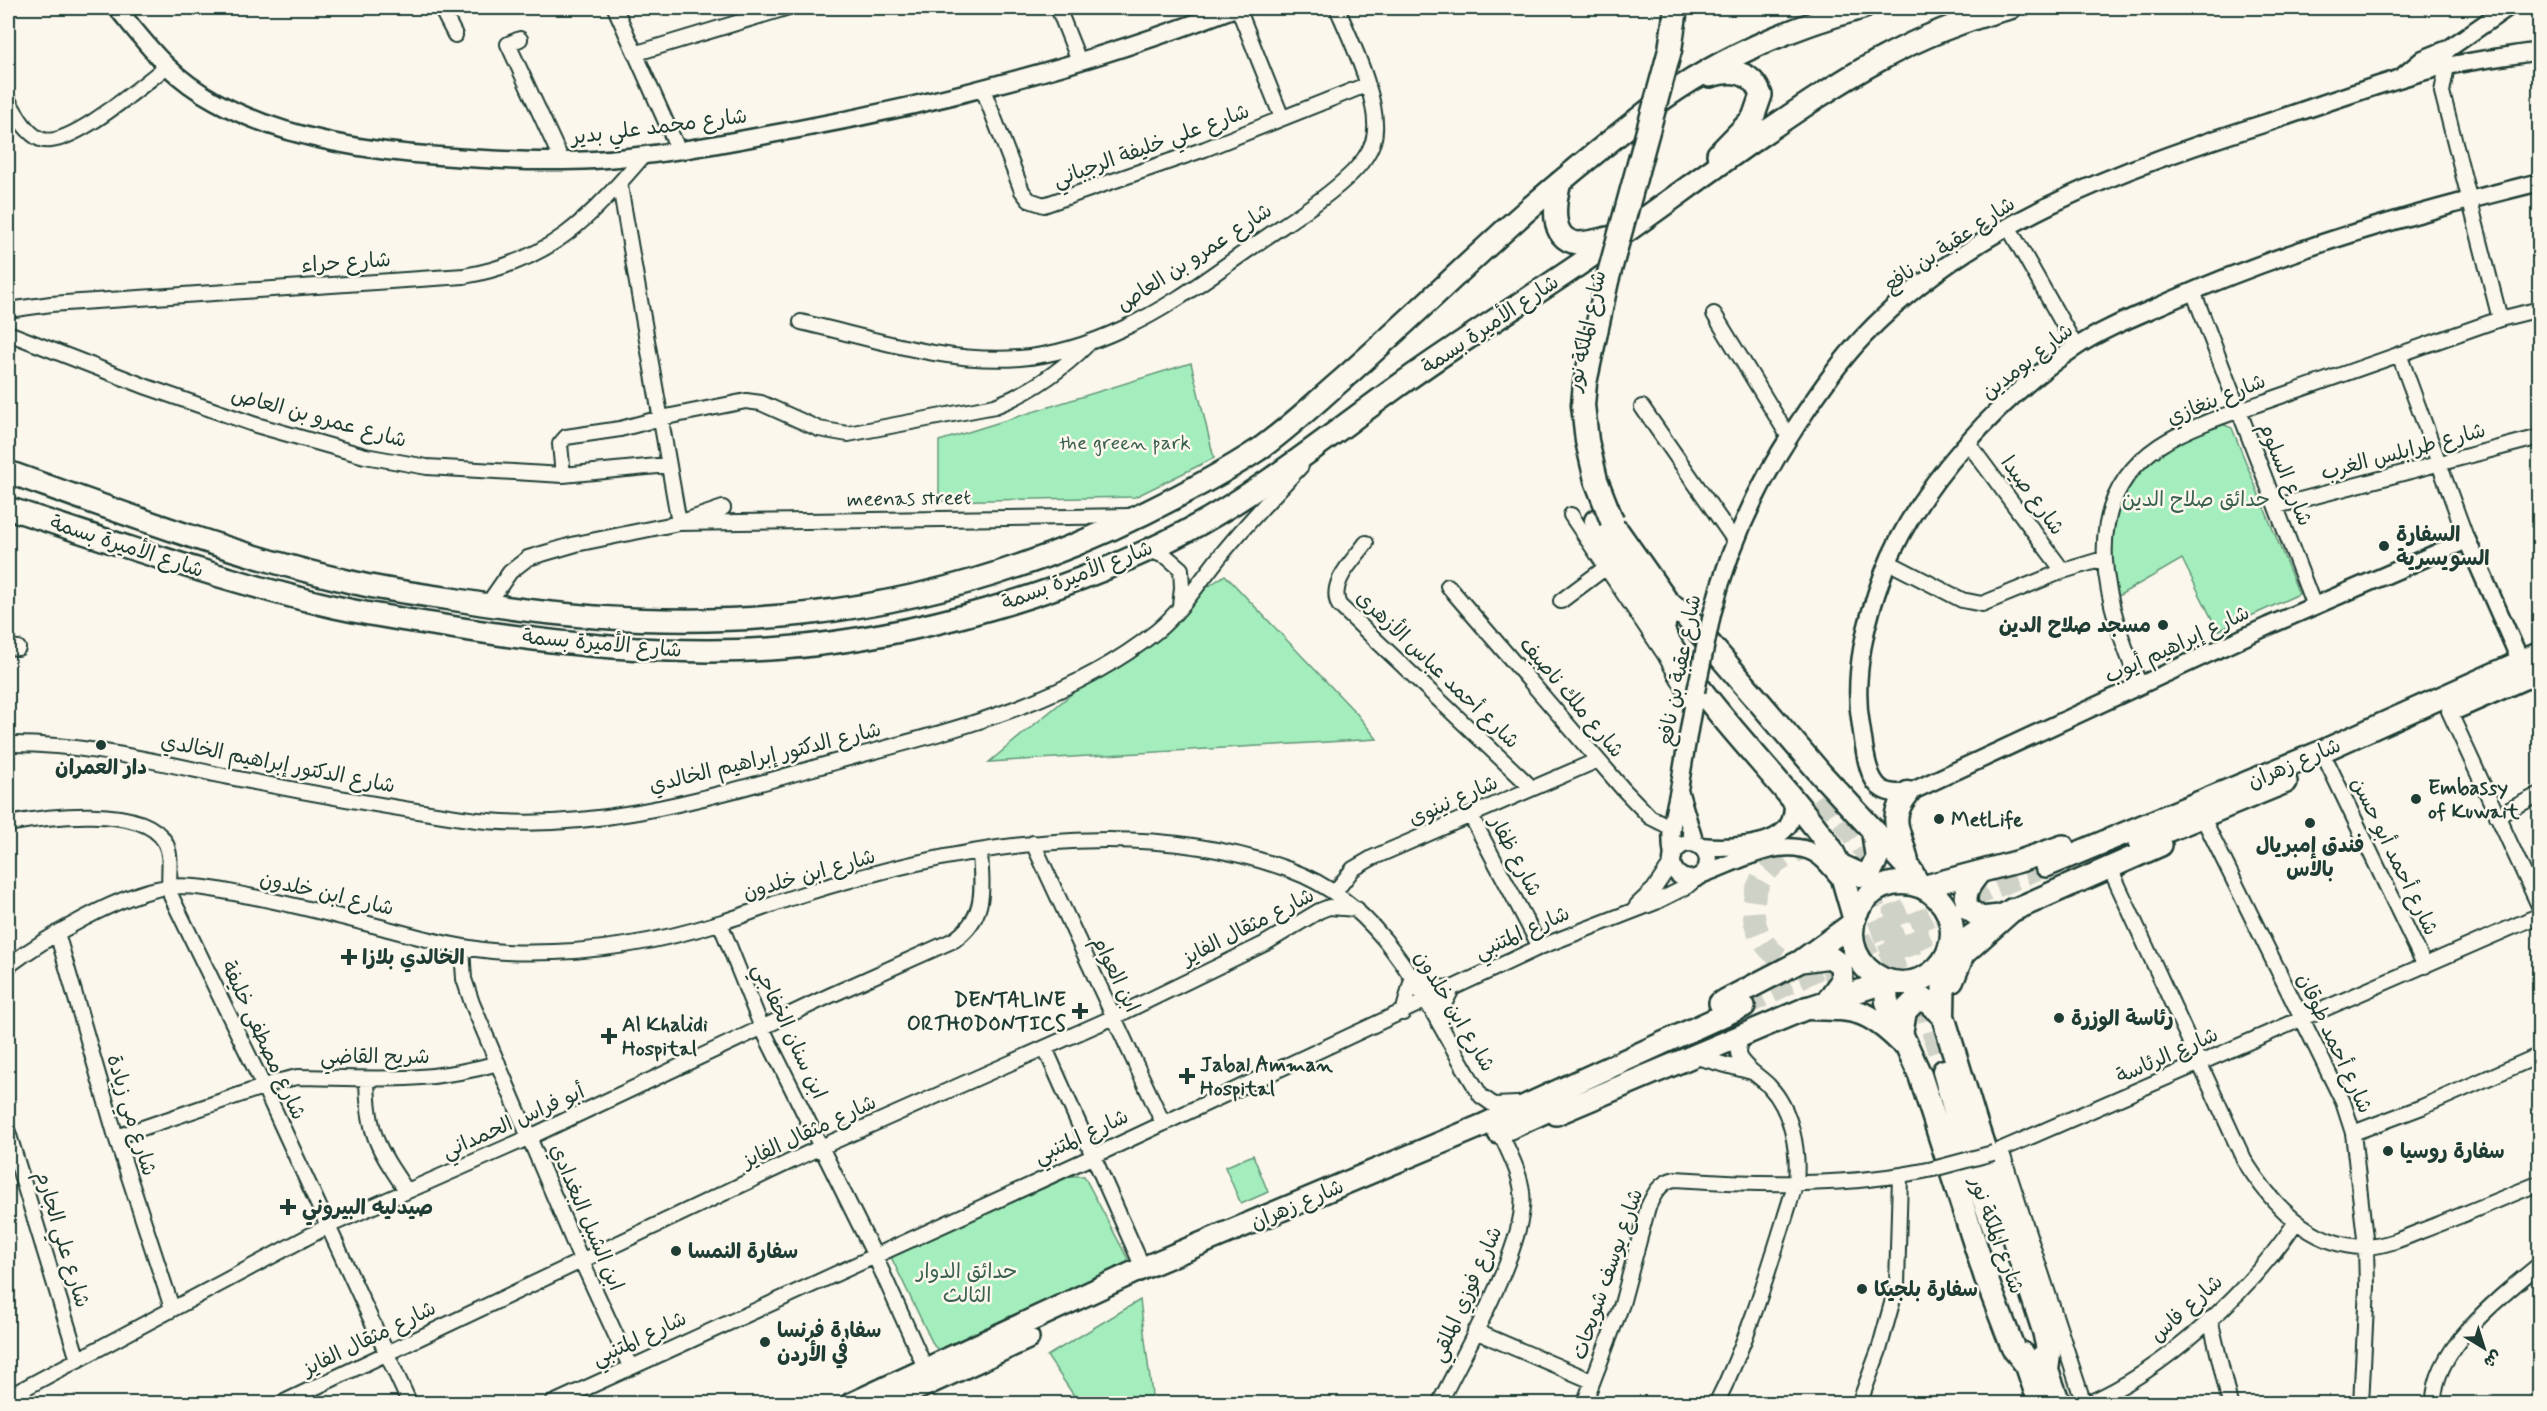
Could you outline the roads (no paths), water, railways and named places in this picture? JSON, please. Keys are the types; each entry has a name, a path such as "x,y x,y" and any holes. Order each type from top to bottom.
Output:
{"highway":[{"name":"شارع الملكة نور","path":"1661,608 1604,521 1574,448 1572,389 1582,330 1621,198 1658,44 1663,8"},
{"name":"شارع الملكة نور","path":"1604,521 1587,441 1583,405 1586,373 1607,281 1670,50 1676,8"},
{"path":"1854,920 1842,874 1807,799 1706,694 1667,639 1661,608 1683,613 1916,880 1935,895 1945,907 1951,922 1952,937 1946,956 1946,1026 1974,1122 2044,1331 2049,1354 2037,1369 2013,1348 2000,1317 1924,1084 1885,996 1883,980"},
{"path":"1908,793 1899,805 1895,818 1916,880"},
{"path":"1842,874 1860,875 1870,872 1877,858 1873,831"},
{"path":"1916,880 1880,889 1862,903 1854,920 1852,940 1857,956 1867,970 1883,980 1911,982 1935,971 1946,956"},
{"path":"1946,1026 1954,971 1963,954 2006,913"},
{"path":"1905,1041 1905,1011 1915,1001 1926,1000 1946,1026"},
{"path":"1817,1005 1866,1014 1905,1041"},
{"name":"شارع الملكة نور","path":"1936,1065 2037,1369 2059,1404"},
{"name":"شارع الملكة نور","path":"2037,1369 2037,1400"}],"main road":[{"name":"شارع الأميرة بسمة","path":"8,472 264,558 352,582 487,605 575,616 676,622 760,620 832,613 979,579 1041,559 1139,516 1222,473 1272,440 1370,355 1560,182 1684,84 1778,37 1862,8"},
{"name":"شارع الأميرة بسمة","path":"8,508 236,581 340,608 480,632 652,649 778,648 861,639 1000,606 1077,580 1149,549 1240,501 1324,442 1399,385 1838,83 1898,48 1964,21 2010,8"},
{"path":"1674,196 1753,118 1760,102 1755,84 1743,74 1720,73 1684,84"},
{"path":"1560,182 1555,219 1559,231 1567,239 1578,243 1618,235"},
{"name":"شارع زهران","path":"2533,662 2450,711 2210,819 2047,874 2224,792 2533,662"},
{"path":"1916,880 1979,873 2049,852 2205,791 2224,792"},
{"path":"1979,873 1968,889 1966,900 1968,909 1981,918 2006,913 2110,868 2210,819"},
{"path":"1946,956 2006,913"},
{"path":"1564,1088 1600,1064 1801,961 1854,920"},
{"path":"1801,961 1830,957 1841,965 1842,980 1817,1005"},
{"path":"1534,1110 1570,1110 1696,1057 1745,1019 1817,1005 1871,987 1883,980"},
{"name":"شارع زهران","path":"853,1403 929,1376 1147,1280 1500,1132 1564,1088 1745,1019"},
{"name":"شارع زهران","path":"884,1404 929,1376 1143,1268 1534,1110 1745,1019"}],"street":[{"name":"شارع محمد علي بدير","path":"117,8 166,67 186,83 234,111 357,148 485,159 562,161 644,155 827,124 983,90 1079,62 1237,8"},
{"path":"441,8 455,35"},
{"path":"615,8 678,149"},
{"path":"637,54 786,8"},
{"path":"1058,8 1079,62"},
{"path":"1237,8 1282,118"},
{"name":"شارع عمرو بن العاص","path":"801,322 905,346 983,357 1034,356 1089,343 1126,327 1169,304 1298,215 1352,173 1368,152 1375,130 1374,113 1337,8"},
{"path":"2399,79 2423,59 2448,49 2507,8"},
{"path":"2439,68 2469,35"},
{"path":"520,39 508,44 562,161"},
{"path":"2448,49 2439,68 2442,92 2467,200 2500,319"},
{"name":"شارع عقبة بن نافع","path":"1673,859 1670,827 1695,698 1712,614 1735,541 1758,489 1789,437 1842,361 1892,309 1955,261 2009,228 2079,191 2160,157 2399,79 2439,68 2540,51"},
{"path":"8,100 34,136 50,141 59,139 93,120 166,67"},
{"name":"شارع علي خليفة الرجباني","path":"983,90 1022,191 1034,203 1044,205 1205,149 1366,85"},
{"name":"شارع حراء","path":"8,310 51,304 464,276 492,271 519,263 555,243 589,216 620,186 644,155"},
{"name":"شارع بومدين","path":"1908,793 1884,791 1875,781 1867,756 1859,706 1865,637 1888,562 1921,501 1968,443 2013,398 2076,347 2193,291 2268,261 2347,234 2540,182"},
{"path":"620,186 679,523"},
{"path":"2009,228 2076,347"},
{"name":"شارع السلوم","path":"2193,291 2314,606"},
{"name":"شارع بنغازي","path":"2139,686 2113,618 2103,559 2110,512 2131,471 2169,440 2238,412 2500,319 2540,309"},
{"path":"1714,314 1789,437"},
{"name":"شارع عمرو بن العاص","path":"8,333 218,412 365,456 427,466 563,475 669,465"},
{"path":"563,475 560,444 566,437 620,429 661,418 753,401 799,422 839,434 887,428 970,412 1007,401 1058,372 1089,343"},
{"path":"2399,354 2467,540 2533,662"},
{"path":"1642,407 1735,541"},
{"name":"شارع طرابلس الغرب","path":"2277,506 2540,437"},
{"name":"شارع الدكتور إبراهيم الخالدي","path":"8,744 77,747 293,790 465,819 525,822 604,815 727,793 1035,702 1071,685 1135,646 1165,624 1236,537 1324,442"},
{"name":"شارع صيدا","path":"1968,443 2063,572"},
{"path":"487,605 510,572 528,558 576,544 679,523 723,508"},
{"path":"1571,515 1695,698"},
{"name":"meenas street","path":"679,523 1139,516"},
{"name":"شارع إبراهيم أيوب","path":"1908,793 2314,606 2467,540"},
{"name":"شارع أحمد عباس الأزهرى","path":"1366,543 1338,584 1336,599 1339,605 1532,788"},
{"path":"1149,549 1173,561 1181,569 1180,606"},
{"path":"1888,562 1962,600 1982,604 2103,559"},
{"path":"1561,601 1605,568"},
{"name":"شارع ملك ناصيف","path":"1448,586 1641,809 1670,827"},
{"path":"2450,711 2540,908"},
{"name":"شارع نينوى","path":"1335,892 1361,863 1598,760"},
{"name":"شارع أحمد أبو حسن","path":"2328,764 2425,966"},
{"name":"شارع عقبة بن نافع","path":"1679,789 1697,845"},
{"path":"2497,816 2540,794"},
{"path":"1697,845 1708,859 1701,875 1688,879 1679,875 1673,859 1681,846 1697,845 1735,847 1776,836 1807,799"},
{"name":"شارع مصطفى خليفة","path":"8,824 36,818 86,815 138,822 152,828 163,839 168,850 168,887 264,1087 410,1404"},
{"name":"شارع ظفار","path":"1471,816 1540,947"},
{"name":"شارع أحمد طوقان","path":"2210,819 2301,1021 2343,1102 2353,1133 2366,1247 2367,1287 2361,1404"},
{"name":"شارع ابن خلدون","path":"8,966 57,933 113,906 168,887 217,890 267,899 462,948 523,952 587,949 640,942 720,923 852,880 1033,843 1074,839 1200,848 1290,870 1335,892 1357,909 1413,975 1441,1027 1486,1101 1498,1106 1534,1110"},
{"name":"ابن العوام","path":"1033,843 1163,1123"},
{"name":"شارع المتنبي","path":"551,1404 1428,1002 1540,947 1669,896 1701,875 1772,849 1790,847 1815,853 1842,874"},
{"name":"أبو فراس الحمداني","path":"8,1397 328,1226 530,1137 762,1028 927,954 970,929 977,914 981,895 980,852"},
{"name":"شارع المتنبي","path":"1630,910 1654,889 1673,859"},
{"path":"2110,868 2244,1160 2263,1189 2296,1222 2335,1241 2366,1247 2401,1239 2479,1210 2540,1183"},
{"name":"شارع مثقال الفايز","path":"280,1404 821,1147 1114,1017 1264,944 1319,911 1329,907 1357,909"},
{"name":"شارع الرئاسة","path":"1796,1182 1900,1176 1997,1152 2540,915"},
{"name":"ابن سنان الخفاجي","path":"720,923 762,1028 874,1254 929,1376"},
{"name":"شارع مي زيادة","path":"57,933 116,1137 172,1308"},
{"name":"ابن الشبل البغدادي","path":"462,948 468,992 582,1262 630,1366"},
{"path":"1403,1013 1413,975 1432,986 1452,989 1442,1008 1441,1027"},
{"path":"1716,1404 1740,1353 1763,1293 1796,1182 1797,1157 1786,1117 1775,1093 1752,1072 1738,1052 1745,1019"},
{"path":"1045,1048 1143,1268"},
{"path":"2353,1133 2422,1107 2540,1054"},
{"path":"1696,1057 1752,1072"},
{"name":"شريح القاضي","path":"116,1137 297,1077 367,1080 445,1076 498,1063"},
{"path":"367,1080 372,1131 388,1167 406,1190"},
{"name":"شارع علي الجارم","path":"8,1131 78,1360"},
{"name":"شارع فوزي الملقي","path":"1439,1404 1511,1254 1522,1216 1520,1181 1500,1132"},
{"path":"1997,1152 2085,1404"},
{"path":"1859,1404 1880,1350 1897,1285 1900,1176"},
{"name":"شارع يوسف شويحات","path":"1584,1404 1622,1304 1648,1206 1659,1187 1675,1179 1796,1182"},
{"name":"شارع فاس","path":"2085,1404 2133,1378 2210,1319 2258,1269 2296,1222"},
{"path":"2434,1404 2438,1372 2461,1338 2540,1264"},
{"path":"2210,1319 2230,1404"},
{"path":"1475,1331 1592,1381"}],"tunnel":[{"path":"1820,795 1857,840 1881,880 1911,957 1942,1063"},
{"path":"1811,968 1790,964 1774,953 1762,939 1755,922 1753,904 1758,886 1769,870 1793,853 1817,847"},
{"path":"1851,859 1871,898 1910,1010"},
{"path":"1744,1006 1903,928 2046,866"},
{"path":"1826,982 1988,907"}],"place":[{"name":"السفارة السويسرية","path":"2384,546"},
{"name":"مسجد صلاح الدين","path":"2163,625"},
{"name":"دار العمران","path":"101,745"},
{"name":"Embassy of Kuwait","path":"2416,799"},
{"name":"MetLife","path":"1939,819"},
{"name":"فندق إمبريال بالاس","path":"2310,823"},
{"name":"الخالدي بلازا","path":"349,957"},
{"name":"DENTALINE ORTHODONTICS","path":"1080,1011"},
{"name":"رئاسة الوزرة","path":"2059,1018"},
{"name":"Al Khalidi Hospital","path":"609,1036"},
{"name":"Jabal Amman Hospital","path":"1187,1076"},
{"name":"سفارة روسيا","path":"2388,1151"},
{"name":"صيدليه البيروني","path":"288,1207"},
{"name":"سفارة النمسا","path":"676,1251"},
{"name":"سفارة بلجيكا","path":"1862,1289"},
{"name":"سفارة فرنسا في الأردن","path":"765,1342"}],"park label":[{"name":"the green park","path":"1125,442"},
{"name":"حدائق صلاح الدين","path":"2196,499"},
{"name":"حدائق الدوار الثالث","path":"967,1283"}]}
